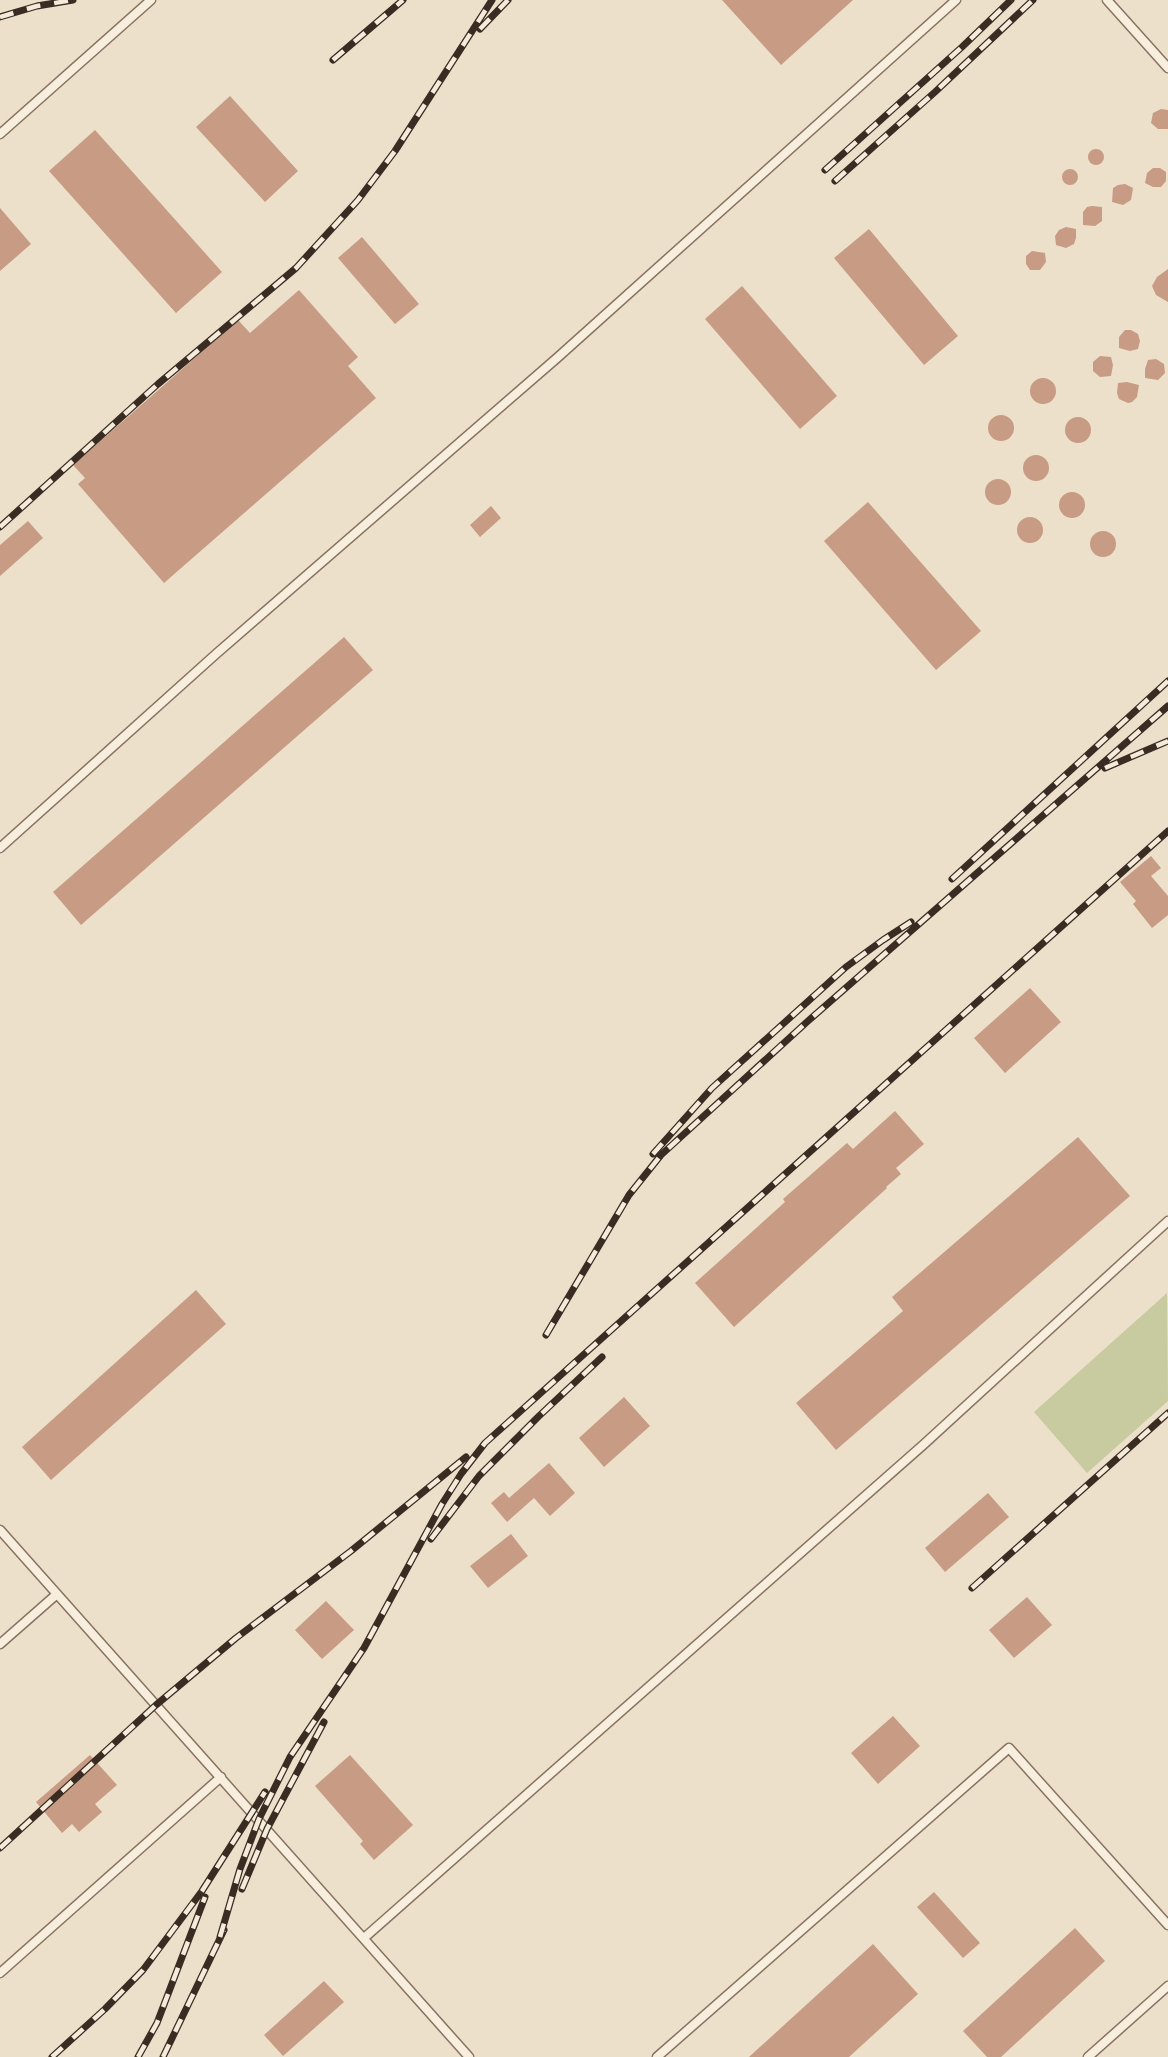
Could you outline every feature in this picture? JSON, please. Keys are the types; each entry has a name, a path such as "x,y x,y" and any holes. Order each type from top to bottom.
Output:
{"lane":[{"path":"0,134 152,0"},
{"path":"0,848 216,654 557,358 956,0"},
{"path":"1107,0 1168,68"},
{"path":"364,1938 923,1445 1168,1221"},
{"path":"0,1530 469,2057"},
{"path":"0,1644 57,1594"},
{"path":"657,2057 1010,1748 1168,1925"},
{"path":"0,1973 221,1777"},
{"path":"1088,2057 1168,1986"}],"green space":[{"path":"1167,1293 1168,1401 1087,1473 1034,1412"}],"building":[{"path":"722,0 853,0 781,65"},
{"path":"230,96 298,171 265,202 196,127"},
{"path":"1161,109 1168,110 1168,129 1158,129 1151,123 1153,113"},
{"path":"95,130 222,272 176,313 49,171"},
{"path":"1096,149 1104,157 1096,165 1088,157"},
{"path":"1153,168 1160,168 1166,172 1166,181 1161,187 1153,187 1145,183 1147,173"},
{"path":"1070,169 1078,177 1070,185 1062,177"},
{"path":"1125,184 1133,188 1131,200 1123,205 1112,202 1113,188"},
{"path":"1087,207 1102,207 1102,221 1095,226 1083,225 1083,212"},
{"path":"0,208 31,244 0,271"},
{"path":"1066,227 1076,229 1076,238 1074,244 1066,248 1056,245 1055,236 1059,230"},
{"path":"869,229 958,336 924,365 834,258"},
{"path":"362,237 419,304 395,324 338,258"},
{"path":"1032,251 1045,253 1046,262 1040,270 1030,270 1026,264 1026,256"},
{"path":"1168,269 1168,302 1156,295 1152,286 1157,277"},
{"path":"742,286 837,396 800,429 705,319"},
{"path":"299,290 358,357 348,366 376,398 164,583 78,484 85,478 73,465 238,320 250,333"},
{"path":"1125,330 1138,334 1140,341 1138,349 1130,351 1119,348 1119,337"},
{"path":"1100,356 1111,357 1113,365 1111,376 1100,377 1093,371 1093,362"},
{"path":"1156,359 1164,364 1165,373 1158,380 1145,378 1148,360"},
{"path":"1043,378 1052,382 1056,391 1052,400 1043,404 1034,400 1030,391 1034,382"},
{"path":"1127,382 1139,385 1137,397 1128,403 1119,399 1117,393 1118,383"},
{"path":"1001,415 1010,419 1014,428 1010,437 1001,441 992,437 988,428 992,419"},
{"path":"1078,417 1087,421 1091,430 1087,439 1078,443 1069,439 1065,430 1069,421"},
{"path":"1036,455 1045,459 1049,468 1045,477 1036,481 1027,477 1023,468 1027,459"},
{"path":"998,479 1007,483 1011,492 1007,501 998,505 989,501 985,492 989,483"},
{"path":"1072,492 1081,496 1085,505 1081,514 1072,518 1063,514 1059,505 1063,496"},
{"path":"868,502 981,631 936,670 824,541"},
{"path":"491,506 501,518 480,537 470,525"},
{"path":"1030,517 1039,521 1043,530 1039,539 1030,543 1021,539 1017,530 1021,521"},
{"path":"28,521 43,538 0,576 0,545"},
{"path":"1103,531 1112,535 1116,544 1112,553 1103,557 1094,553 1090,544 1094,535"},
{"path":"344,637 373,670 81,925 53,892"},
{"path":"1151,856 1161,868 1151,876 1168,896 1168,915 1152,928 1133,904 1136,901 1120,882"},
{"path":"1030,988 1061,1022 1005,1073 974,1038"},
{"path":"895,1111 924,1144 896,1168 901,1174 887,1188 734,1327 695,1283 785,1202 783,1199 847,1143 853,1149"},
{"path":"1078,1137 1130,1196 836,1450 796,1403 903,1311 892,1297"},
{"path":"196,1290 226,1324 51,1480 22,1447"},
{"path":"624,1397 650,1426 604,1467 579,1438"},
{"path":"549,1463 575,1493 550,1516 534,1498 507,1522 491,1503 504,1492 509,1498"},
{"path":"988,1493 1009,1517 945,1572 925,1548"},
{"path":"511,1534 528,1556 488,1588 470,1566"},
{"path":"1027,1597 1052,1625 1014,1658 989,1630"},
{"path":"326,1601 354,1630 322,1659 295,1630"},
{"path":"893,1716 920,1746 878,1784 851,1753"},
{"path":"90,1755 117,1785 95,1804 102,1812 79,1832 72,1824 62,1833 36,1802"},
{"path":"350,1755 413,1825 374,1860 360,1844 363,1841 315,1786"},
{"path":"934,1892 980,1943 963,1958 917,1907"},
{"path":"1075,1928 1105,1961 1001,2057 987,2057 963,2031"},
{"path":"873,1944 918,1994 849,2057 749,2057"},
{"path":"324,1981 344,2002 283,2056 264,2035"}],"railway":[{"path":"0,17 37,6 73,0"},
{"path":"333,60 403,0"},
{"path":"0,527 158,384 296,268 358,200 395,151 492,0"},
{"path":"480,29 508,0"},
{"path":"825,170 1011,0"},
{"path":"835,181 1033,0"},
{"path":"952,879 1168,681"},
{"path":"546,1335 629,1195 661,1155 808,1021 1168,706"},
{"path":"1105,768 1168,741"},
{"path":"220,1937 240,1869 259,1819 290,1757 364,1648 442,1504 485,1443 1168,831"},
{"path":"653,1154 712,1088 846,967 911,922"},
{"path":"431,1539 479,1476 602,1357"},
{"path":"972,1588 1168,1413"},
{"path":"0,1848 156,1705 236,1638 351,1551 466,1457"},
{"path":"242,1889 267,1829 324,1722"},
{"path":"52,2057 105,2009 143,1970 202,1891 265,1792"},
{"path":"138,2057 157,2023 205,1897"},
{"path":"163,2057 224,1930"}]}
